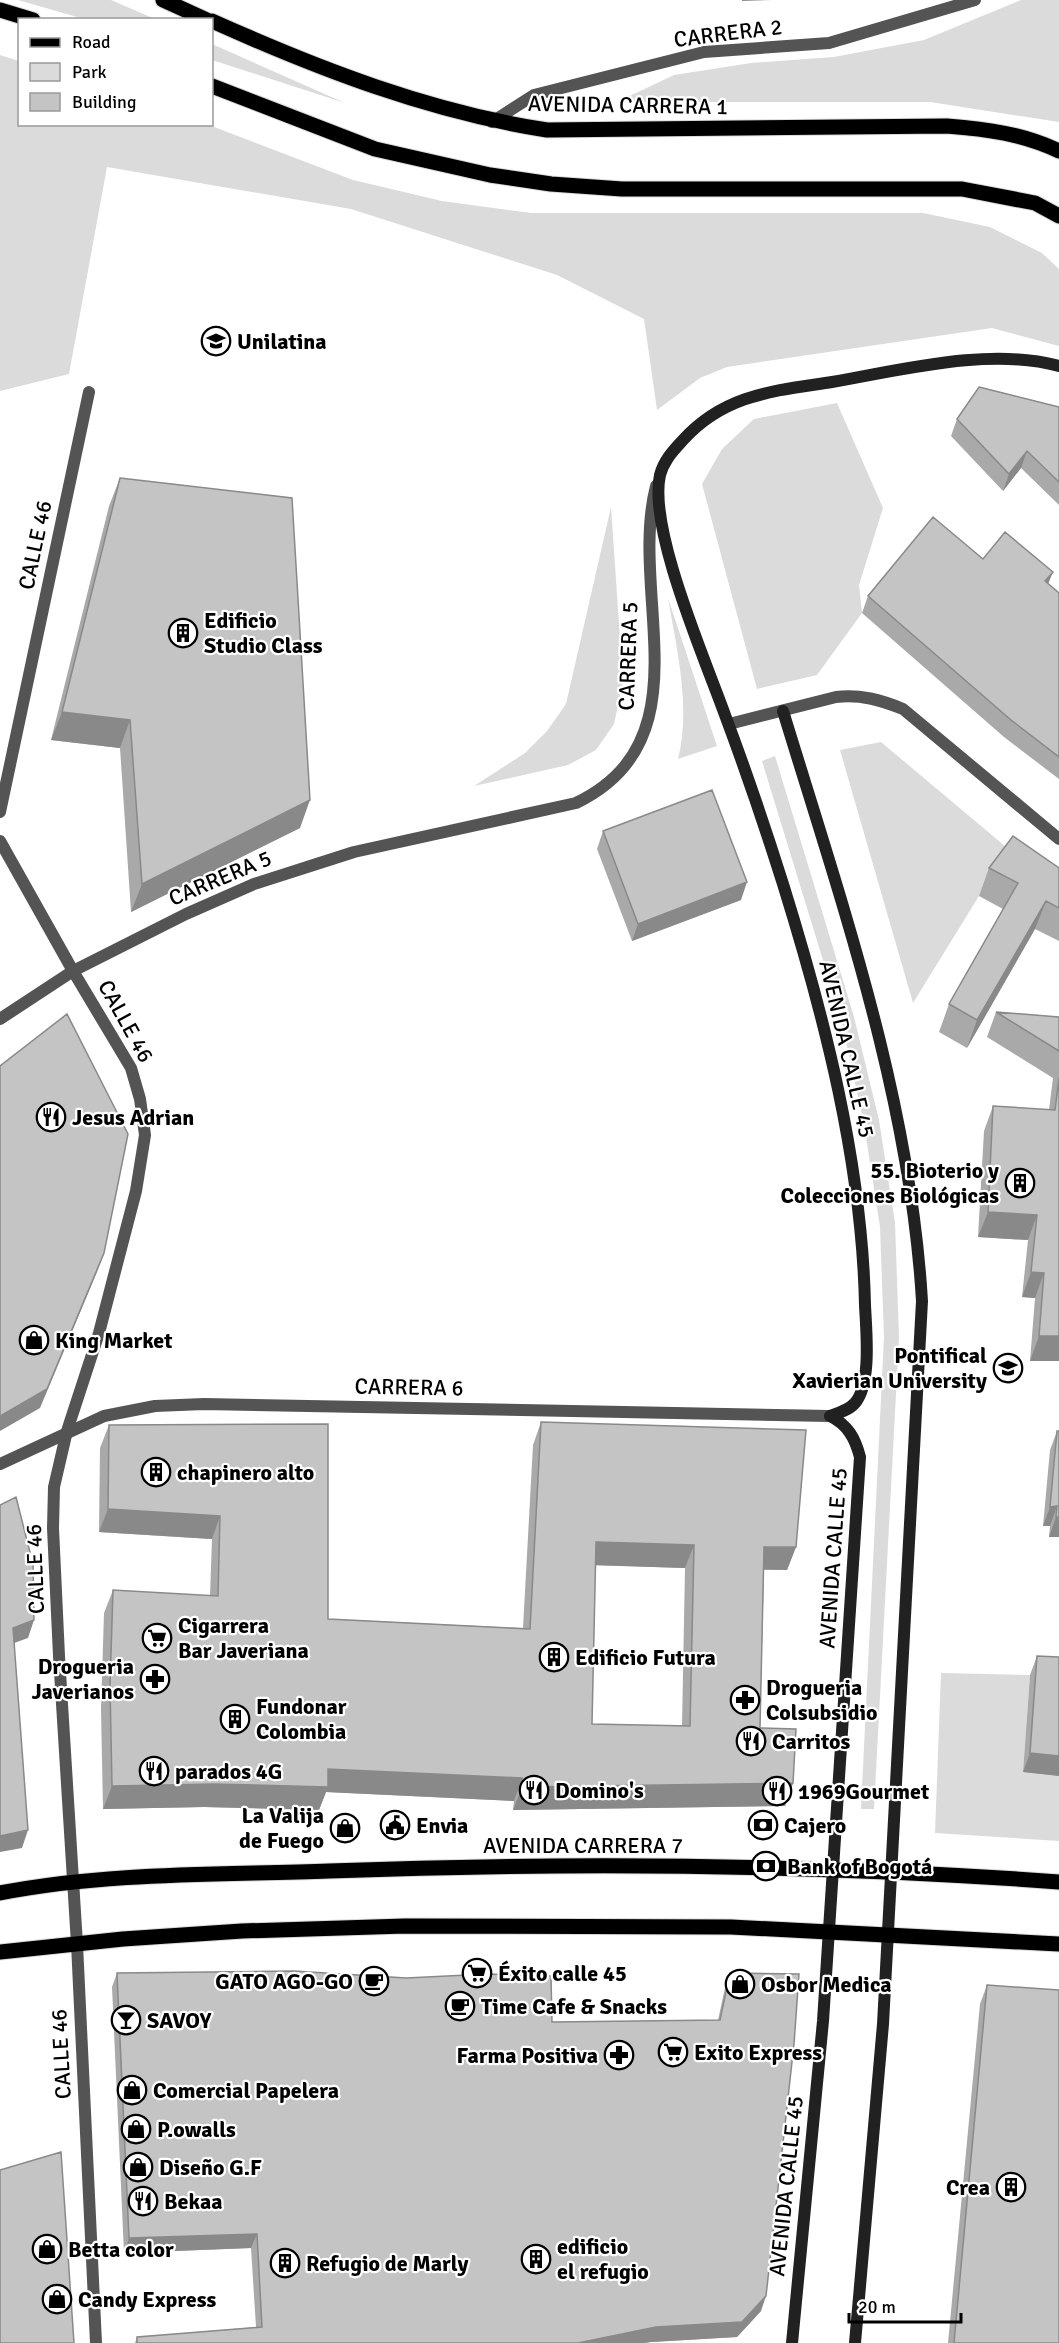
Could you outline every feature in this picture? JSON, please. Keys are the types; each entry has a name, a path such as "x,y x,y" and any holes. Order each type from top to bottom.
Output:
{"main road":[{"name":"AVENIDA CARRERA 1","path":"163,0 204,18"},
{"path":"0,10 26,18"},
{"name":"AVENIDA CARRERA 1","path":"213,22 295,58 405,97 492,122 547,130 947,126 995,130 1040,142 1059,151"},
{"path":"213,86 375,150 490,175 551,184 622,189 962,189 1000,194 1035,203 1059,216"},
{"name":"CARRERA 5","path":"661,474 669,454 698,423 717,410 741,399 812,385 965,361 1010,358 1059,366"},
{"name":"AVENIDA CALLE 45","path":"661,474 658,499 662,526 682,596 764,825 808,970 843,1116 855,1184 865,1290 865,1371 863,1387 853,1406 830,1416"},
{"name":"AVENIDA CALLE 45","path":"783,711 834,879 898,1117 916,1219 922,1301 882,2047 855,2343"},
{"name":"AVENIDA CALLE 45","path":"792,2343 823,2021 860,1457 850,1431 842,1421 830,1416"},
{"name":"AVENIDA CARRERA 7","path":"0,1893 73,1882 406,1868 833,1868 1059,1882"},
{"path":"0,1952 242,1931 405,1926 731,1927 1059,1944"}],"street":[{"name":"CARRERA 2","path":"492,122 534,95 545,92 704,52 830,43 975,0"},
{"name":"CALLE 46","path":"0,812 89,392"},
{"name":"CARRERA 5","path":"0,1019 73,971 186,914 306,865 354,852 576,803 597,793 625,769 642,742 651,709 654,658 652,505 661,474"},
{"path":"729,724 852,695 886,702 903,709 1059,839"},
{"name":"CALLE 46","path":"0,842 131,1068 140,1099 146,1135 138,1182 99,1333 67,1431 54,1487 53,1528 77,1944 96,2343"},
{"name":"CARRERA 6","path":"0,1464 67,1431 127,1410 204,1404 830,1416"}],"green space":[{"path":"18,0 111,0 153,18 81,18"},
{"path":"1021,0 1059,0 1059,122 930,102 617,102 674,75 751,63 834,57 924,40"},
{"path":"213,44 345,103 213,60"},
{"path":"0,55 18,61 18,126 212,126 353,180 442,201 531,213 923,213 990,227 1042,253 1059,269 1059,346 992,328 727,367 700,378 657,410 644,319 557,275 351,209 107,167 69,374 0,391"},
{"path":"837,403 883,508 859,585 862,613 817,675 757,689 702,484 722,449 754,419"},
{"path":"611,507 623,682 614,724 596,750 568,765 474,786 525,753 547,731 566,704"},
{"path":"668,598 717,746 678,759 682,740 683,699 679,658"},
{"path":"881,742 1012,852 979,896 913,1003 840,750"},
{"path":"775,756 854,1017 879,1120 895,1223 899,1337 874,1809 861,1809 884,1337 880,1227 864,1124 841,1019 762,761"},
{"path":"941,1673 1030,1675 1023,1772 1059,1776 1059,1841 935,1833"}],"building":[{"path":"979,387 1059,407 1059,482 1027,451 1009,474 957,419"},
{"name":"Edificio Studio Class","path":"120,478 292,498 310,800 142,884 130,720 62,712"},
{"path":"933,517 983,559 1005,532 1053,572 1045,581 1059,593 1059,757 1011,720 868,596"},
{"path":"712,790 747,882 638,924 603,831"},
{"path":"1013,836 1059,868 1059,908 1046,901 977,1020 949,1004 1018,883 989,868"},
{"path":"996,1012 1059,1017 1059,1051"},
{"path":"67,1014 128,1134 104,1253 47,1389 0,1416 0,1066"},
{"name":"55. Bioterio y Colecciones Biológicas","path":"1059,1078 1059,1336 1039,1336 1044,1273 1031,1272 1037,1215 988,1212 993,1106 1055,1110"},
{"path":"541,1422 806,1430 796,1547 764,1547 760,1728 796,1729 793,1783 522,1787 522,1778 328,1769 328,1787 213,1784 112,1786 110,1686 113,1590 218,1596 220,1516 108,1509 109,1425 328,1424 328,1619 530,1629","holes":["596,1542 694,1545 690,1726 592,1724"]},
{"path":"1057,1431 1059,1431 1059,1517 1056,1517 1057,1506 1050,1507"},
{"path":"16,1497 33,1564 34,1620 13,1628 28,1830 0,1836 0,1505"},
{"path":"1037,1656 1059,1657 1059,1756 1030,1753"},
{"path":"294,1971 406,1978 488,1974 551,1976 552,2022 720,2020 730,1973 799,1974 794,2044 766,2296 742,2322 656,2327 578,2343 137,2343 137,2337 262,2327 257,2234 129,2238 117,1973"},
{"path":"987,1985 1059,1990 1059,2343 954,2343"},
{"path":"61,2152 74,2343 0,2343 0,2170"}],"place":[{"name":"Unilatina","path":"216,341"},
{"name":"Edificio Studio Class","path":"183,633"},
{"name":"Jesus Adrian","path":"51,1117"},
{"name":"55. Bioterio y Colecciones Biológicas","path":"1020,1183"},
{"name":"King Market","path":"34,1340"},
{"name":"Pontifical Xavierian University","path":"1008,1368"},
{"name":"chapinero alto","path":"156,1472"},
{"name":"Cigarrera Bar Javeriana","path":"157,1638"},
{"name":"Edificio Futura","path":"554,1657"},
{"name":"Drogueria Javerianos","path":"155,1679"},
{"name":"Drogueria Colsubsidio","path":"745,1700"},
{"name":"Fundonar Colombia","path":"235,1719"},
{"name":"Carritos","path":"751,1741"},
{"name":"parados 4G","path":"154,1771"},
{"name":"Domino's","path":"534,1790"},
{"name":"1969Gourmet","path":"777,1791"},
{"name":"Envia","path":"395,1825"},
{"name":"Cajero","path":"763,1825"},
{"name":"La Valija de Fuego","path":"345,1828"},
{"name":"Bank of Bogotá","path":"766,1866"},
{"name":"Éxito calle 45","path":"477,1973"},
{"name":"GATO AGO-GO","path":"374,1981"},
{"name":"Osbor Medica","path":"740,1984"},
{"name":"Time Cafe & Snacks","path":"460,2006"},
{"name":"SAVOY","path":"126,2020"},
{"name":"Exito Express","path":"673,2052"},
{"name":"Farma Positiva","path":"619,2055"},
{"name":"Comercial Papelera","path":"132,2090"},
{"name":"P.owalls","path":"136,2129"},
{"name":"Diseño G.F","path":"138,2167"},
{"name":"Crea","path":"1011,2187"},
{"name":"Bekaa","path":"143,2201"},
{"name":"Betta color","path":"47,2249"},
{"name":"edificio el refugio","path":"536,2259"},
{"name":"Refugio de Marly","path":"285,2263"},
{"name":"Candy Express","path":"57,2299"}]}
